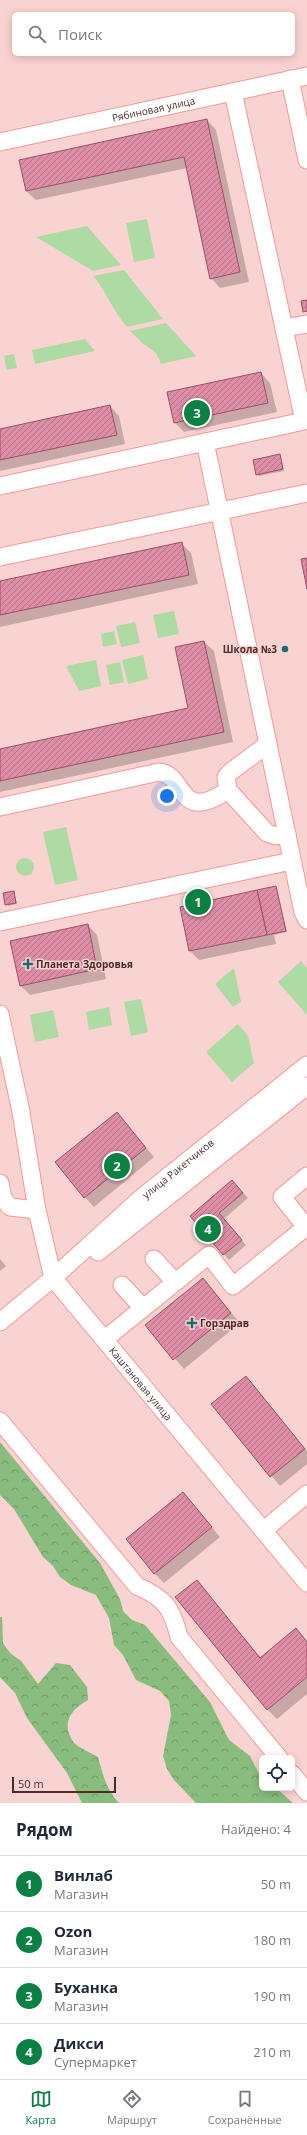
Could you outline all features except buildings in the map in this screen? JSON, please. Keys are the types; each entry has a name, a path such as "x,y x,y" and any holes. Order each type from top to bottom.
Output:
{"street":[{"name":"Рябиновая улица","path":"0,142 307,76"},
{"path":"290,79 307,160"},
{"path":"0,486 205,442 305,429 233,92"},
{"path":"284,328 307,324"},
{"path":"205,442 292,861 303,912 307,920"},
{"path":"0,557 307,493"},
{"path":"268,744 229,773 226,777 228,790 267,833 276,836 287,834"},
{"path":"0,807 159,772 166,773 171,776 182,794 189,800 206,801 228,790"},
{"path":"0,922 292,861"},
{"name":"Каштановая улица","path":"0,1014 21,1112 37,1210 53,1278 307,1583"},
{"name":"улица Ракетчиков","path":"0,1322 53,1278 140,1199 307,1065"},
{"name":"улица Ракетчиков","path":"53,1278 92,1256 307,1086"},
{"path":"105,1339 209,1255 233,1286 306,1227 282,1197 307,1176"},
{"path":"0,1183 3,1198 10,1207 37,1210"},
{"path":"154,1260 175,1282"},
{"path":"122,1285 143,1308"},
{"path":"0,1421 137,1586 153,1593 166,1603 174,1618 179,1638 276,1755"},
{"path":"264,1530 307,1494"},
{"path":"295,1778 307,1792"}],"green space":[{"path":"147,219 155,258 134,262 126,223"},
{"path":"87,226 121,265 93,271 36,237"},
{"path":"124,270 163,319 127,327 122,321 93,276"},
{"path":"166,323 196,356 161,364 156,353 142,343 130,331"},
{"path":"85,339 95,351 35,364 32,350"},
{"path":"14,354 17,368 7,370 4,356"},
{"path":"174,611 179,634 158,638 153,615"},
{"path":"135,622 140,643 121,647 116,626"},
{"path":"114,631 117,644 103,647 101,634"},
{"path":"143,655 148,679 128,684 122,660"},
{"path":"96,660 101,686 79,691 66,666"},
{"path":"120,662 124,682 110,685 106,665"},
{"path":"66,827 78,880 55,885 43,832"},
{"path":"25,858 31,861 34,867 31,873 25,876 19,873 16,867 19,861"},
{"path":"301,961 307,968 307,1015 278,982"},
{"path":"234,968 241,1002 233,1007 215,984"},
{"path":"141,999 148,1032 131,1036 124,1002"},
{"path":"109,1007 112,1025 89,1030 86,1012"},
{"path":"53,1010 59,1037 35,1042 30,1015"},
{"path":"238,1024 248,1036 254,1063 232,1082 206,1052"},
{"path":"0,1442 100,1563 120,1599 123,1611 132,1620 145,1625 210,1702 229,1740 250,1756 259,1774 259,1791 279,1791 293,1803 196,1803 174,1780 167,1769 163,1756 171,1715 169,1701 160,1691 136,1680 123,1655 114,1645 109,1618 96,1595 71,1585 60,1577 53,1566 43,1557 14,1509 0,1495"},
{"path":"0,1617 2,1617 3,1643 10,1653 21,1661 38,1684 56,1663 70,1665 87,1687 88,1700 72,1713 69,1718 68,1730 74,1743 98,1757 103,1776 108,1787 119,1803 82,1803 67,1773 27,1718 15,1693 0,1677"}],"place":[{"name":"Буханка","path":"197,413"},
{"name":"Школа №3","path":"285,649"},
{"name":"Винлаб","path":"198,902"},
{"name":"Планета Здоровья","path":"28,964"},
{"name":"Ozon","path":"117,1166"},
{"name":"Дикси","path":"208,1229"},
{"name":"Горздрав","path":"192,1323"}]}
